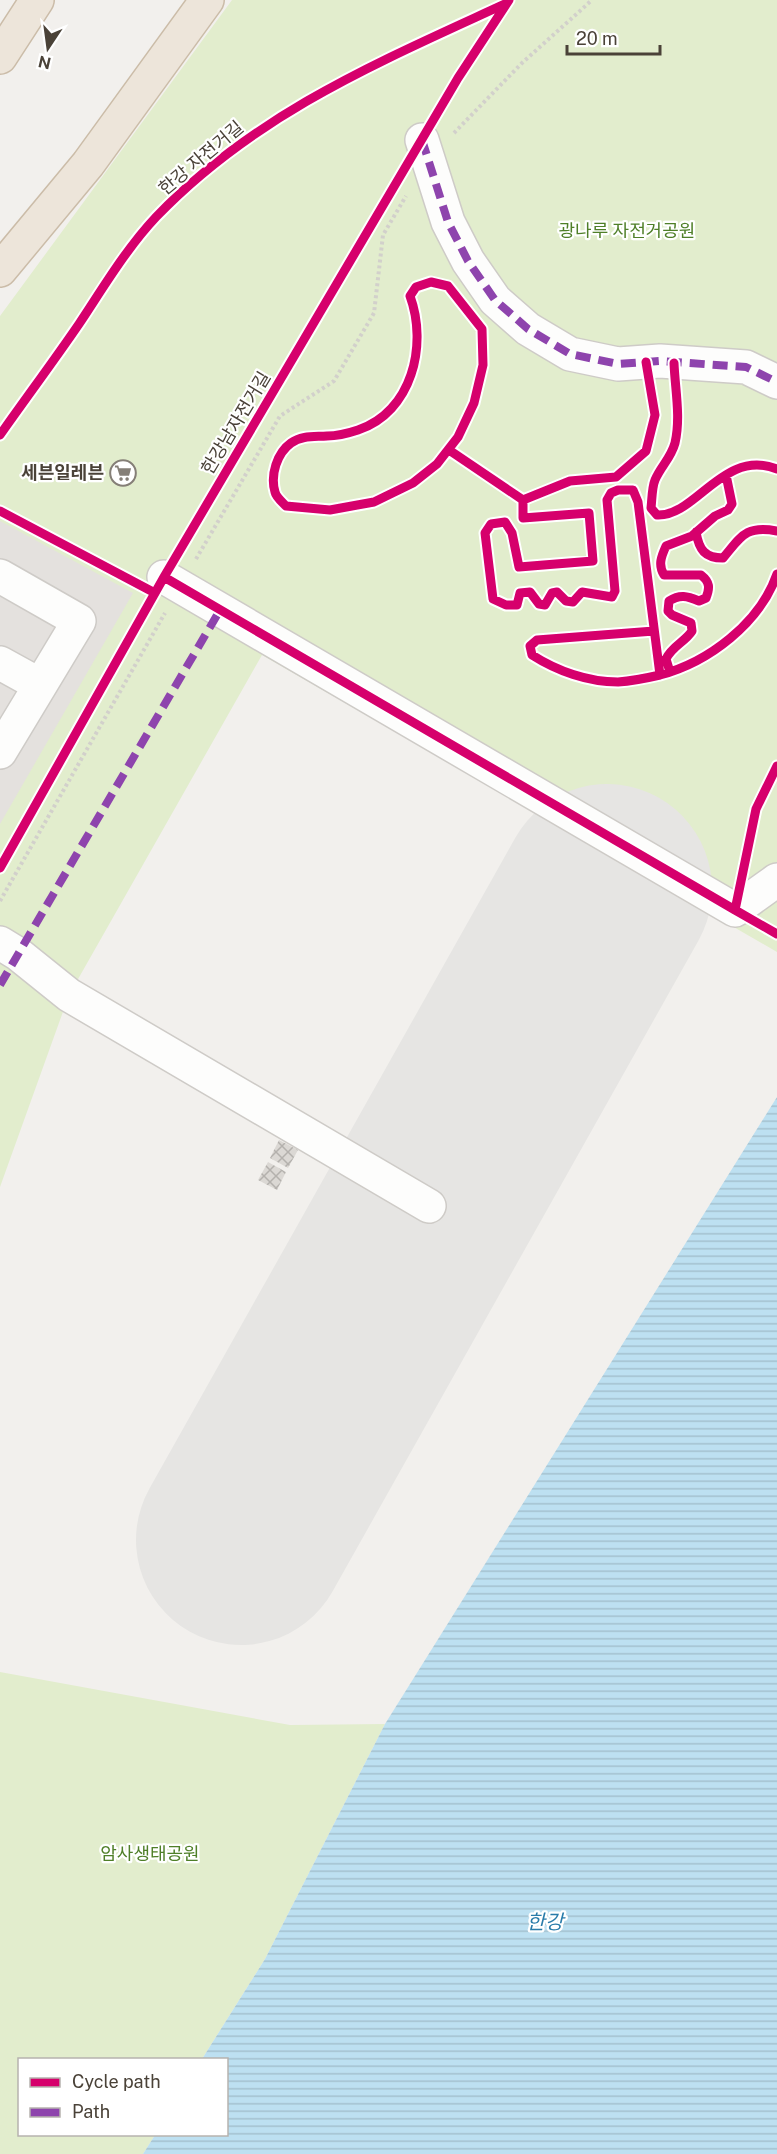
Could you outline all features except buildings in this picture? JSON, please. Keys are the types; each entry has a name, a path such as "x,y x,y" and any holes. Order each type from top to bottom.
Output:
{"highway":[{"path":"5,48 37,0"},
{"path":"0,270 88,164 207,0"}],"street":[{"path":"425,150 448,222 468,261 495,300 528,329 570,354 618,364 660,361 746,367 777,382"},
{"path":"0,576 79,621 1,748"},
{"path":"172,582 735,910 777,880"},
{"path":"0,663 40,686"},
{"path":"0,943 18,954 69,994 429,1206"}],"path":[{"path":"0,901 172,582 276,413 334,381 374,313 383,235 425,150 592,0"},
{"path":"276,413 288,423"}],"green space":[{"name":"광나루 자전거공원","path":"232,0 777,0 777,952 262,655 69,995 0,1187 0,316"},
{"name":"암사생태공원","path":"0,1672 290,1725 385,1724 265,1959 203,2058 18,2058 18,2136 154,2136 143,2154 0,2154"}],"shaded area":[{"path":"0,521 133,593 0,824"}],"water":[{"name":"한강","path":"777,1097 777,2154 143,2154 154,2136 228,2136 228,2058 203,2058 265,1959 385,1724"}],"runway":[{"path":"241,1540 607,889"}],"marked path":[{"path":"422,140 448,222 468,261 495,300 528,329 570,354 618,364 660,361 746,367 777,382"},
{"path":"0,985 220,610"}],"cycle path":[{"name":"한강남자전거길","path":"0,868 164,577 458,78 509,0"},
{"name":"한강 자전거길","path":"0,435 135,242 156,217 195,180 235,148 277,119 321,93 366,69 507,3"},
{"path":"431,282 448,286 482,329 483,365 474,403 458,437 437,464 413,483 374,502 330,510 286,506 276,494 273,479 278,458 286,447 295,440 358,430 376,421 403,393 416,355 415,315 410,296 416,287 431,282"},
{"path":"646,362 655,415 646,451 616,477 570,481 523,500 523,518 589,513 593,561 519,567 512,533 505,522 491,524 485,533 493,599 506,605 517,605 520,593 530,592 539,604 545,605 552,593 557,592 566,601 573,602 582,592 612,597 615,591 607,500 611,493 618,490 633,490 638,502 660,675 697,661 730,638 758,609 777,574"},
{"path":"674,363 678,413 677,433 673,448 654,483 651,508 657,515 671,513 685,506 711,485 741,468 758,465 777,469"},
{"path":"449,450 523,500"},
{"path":"670,672 666,659 692,631 691,623 668,611 669,601 684,596 699,601 706,598 708,585 701,575 664,575 661,568 662,557 666,546 692,536 715,516 728,510 732,504 726,475"},
{"path":"0,511 155,593"},
{"path":"696,532 699,544 707,555 723,558 745,534 758,530 777,531"},
{"path":"164,577 735,910"},
{"path":"654,631 537,640 530,646 532,655 542,661 584,678 618,682 660,675"},
{"path":"777,766 756,809 735,910 777,934"}],"place":[{"name":"세븐일레븐","path":"123,473"}]}
